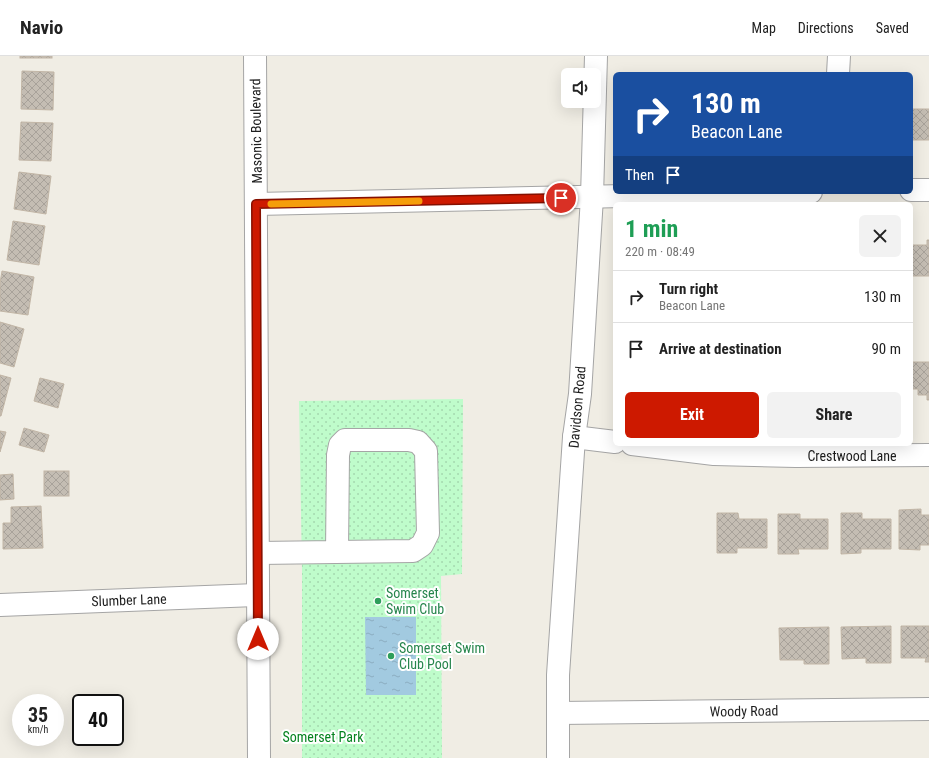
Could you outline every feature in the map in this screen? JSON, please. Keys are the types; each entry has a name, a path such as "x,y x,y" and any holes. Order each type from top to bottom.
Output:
{"street":[{"name":"Masonic Boulevard","path":"255,56 259,758"},
{"name":"Davidson Road","path":"558,758 558,675 574,437 580,394 592,198 596,56"},
{"path":"838,72 839,56"},
{"path":"913,190 929,190"},
{"path":"256,204 738,194"},
{"path":"574,437 613,442"},
{"path":"258,553 337,552 413,551 422,545 428,533 426,451 418,442 409,440 345,440 340,445 338,455 337,552"},
{"name":"Crestwood Lane","path":"648,446 714,454 796,456 929,455"},
{"name":"Slumber Lane","path":"0,605 258,595"},
{"name":"Woody Road","path":"558,714 929,709"}],"green space":[{"name":"Somerset Park","path":"463,399 462,574 441,576 442,758 302,758 302,570 299,401"}],"water":[{"name":"Somerset Swim Club Pool","path":"365,617 416,617 416,695 366,695"}],"building":[{"path":"20,56 52,56 52,58 20,58"},
{"path":"22,71 54,72 53,110 21,109"},
{"path":"913,109 929,109 929,140 913,140"},
{"path":"21,122 53,123 51,161 19,160"},
{"path":"19,172 51,176 46,214 14,209"},
{"path":"13,221 45,226 39,265 7,260"},
{"path":"927,240 929,240 929,276 913,276 913,245 927,245"},
{"path":"2,271 34,277 28,315 0,311 0,283"},
{"path":"0,322 24,329 14,367 0,363"},
{"path":"913,362 929,362 929,400 927,400 927,395 918,395 918,389 913,389"},
{"path":"0,375 11,378 1,416 0,416"},
{"path":"40,378 64,384 58,408 34,401"},
{"path":"24,428 49,435 44,452 19,445"},
{"path":"0,431 6,432 0,452"},
{"path":"44,471 69,471 69,496 44,496"},
{"path":"13,474 14,499 0,500 0,475"},
{"path":"41,506 43,548 3,549 3,523 11,523 11,507"},
{"path":"921,509 921,515 929,515 929,545 920,545 920,550 899,549 899,510"},
{"path":"717,513 738,513 739,519 767,519 767,548 737,548 737,553 717,553"},
{"path":"841,513 862,513 862,519 891,519 891,549 861,549 861,553 841,554"},
{"path":"778,514 800,514 800,519 828,519 828,549 798,549 799,554 778,554"},
{"path":"891,626 891,663 866,663 866,658 842,659 841,627"},
{"path":"901,626 929,626 929,662 925,662 926,658 901,658"},
{"path":"829,627 829,664 804,664 804,660 780,660 779,628"}],"slow traffic":[{"path":"271,204 419,201"}],"place":[{"name":"Somerset Swim Club","path":"378,601"},
{"name":"Somerset Swim Club Pool","path":"391,656"}],"route":[{"path":"258,639 256,204 561,198"}]}
